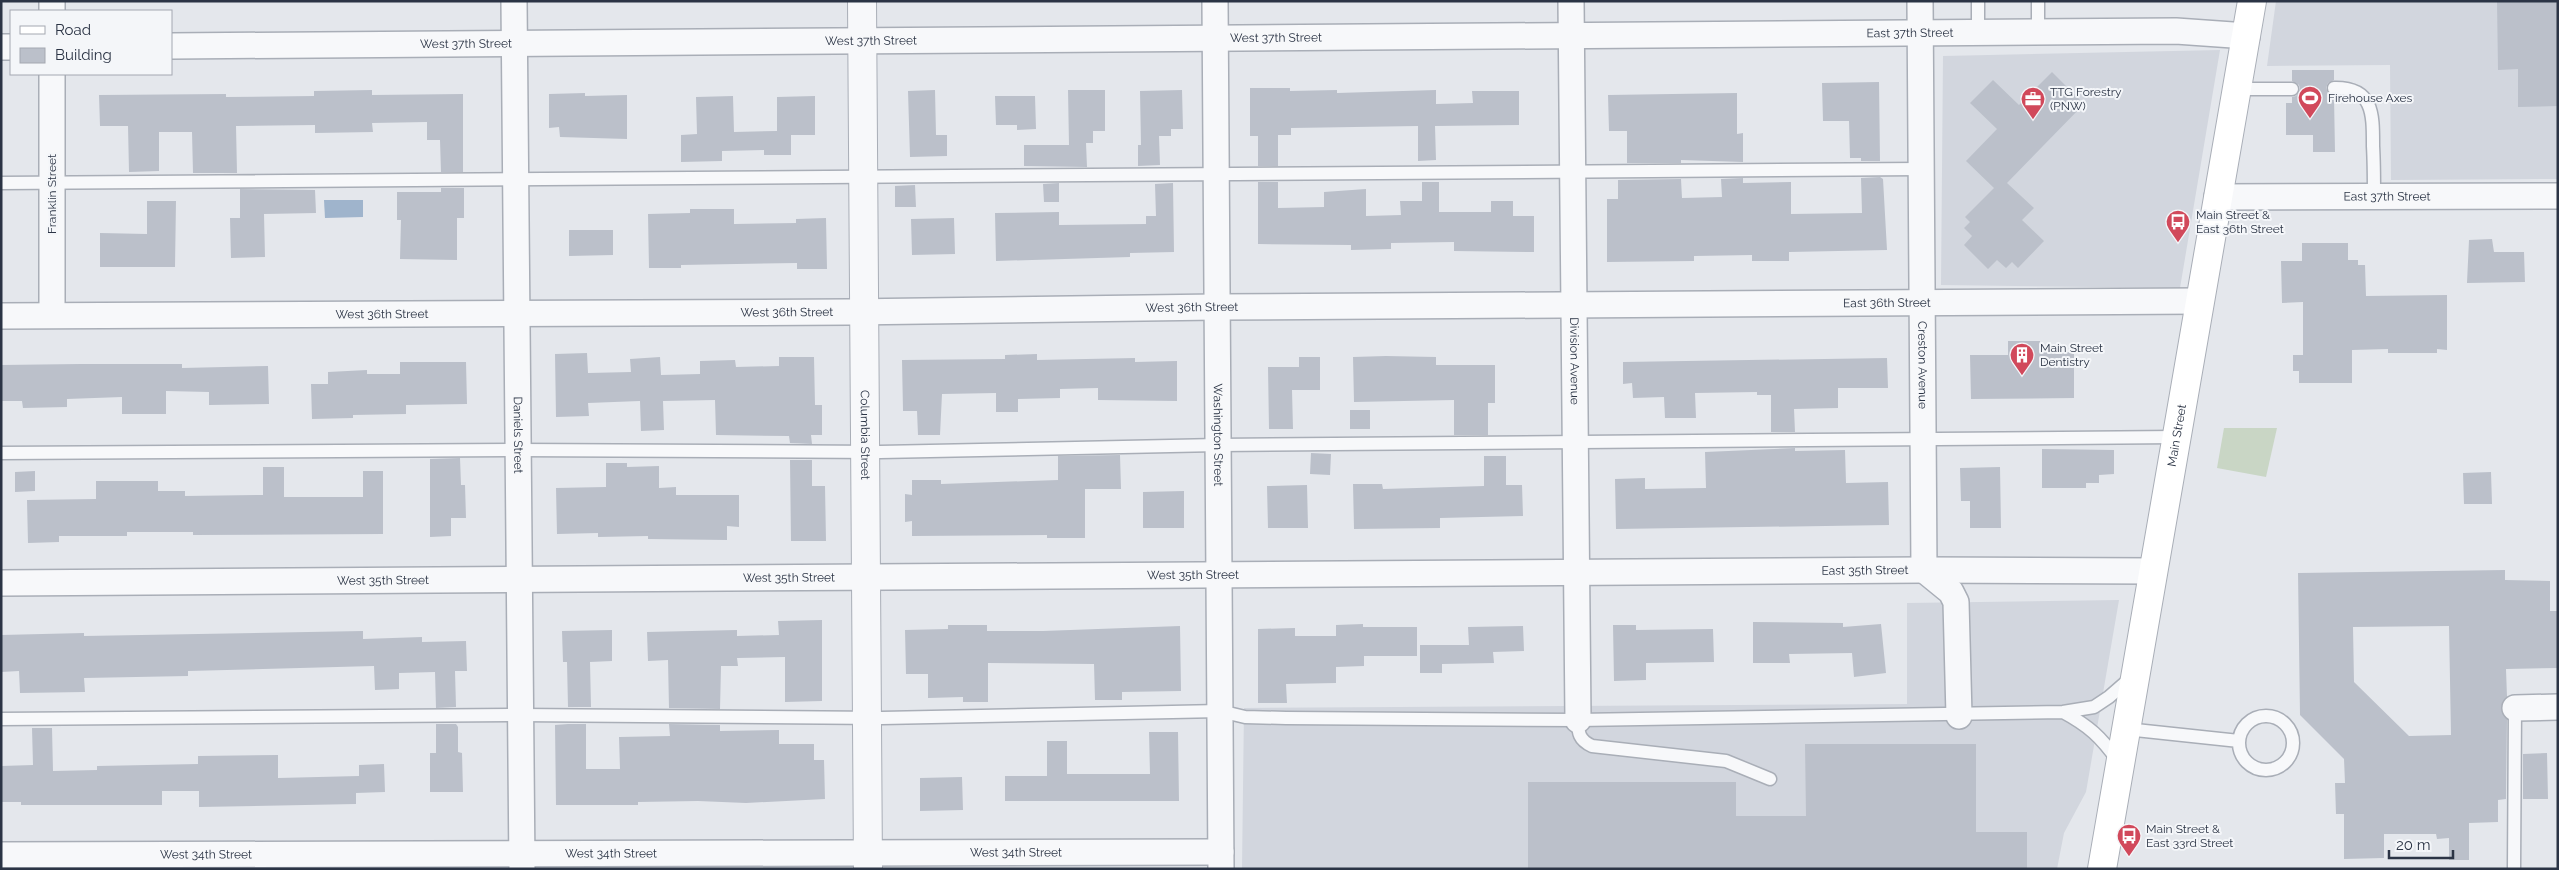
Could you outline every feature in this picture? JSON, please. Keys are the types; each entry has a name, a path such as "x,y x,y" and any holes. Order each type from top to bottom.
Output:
{"main road":[{"name":"Main Street","path":"2102,869 2252,1"}],"street":[{"name":"Daniels Street","path":"514,1 521,860"},
{"name":"Columbia Street","path":"862,1 868,861"},
{"name":"Washington Street","path":"1215,1 1221,860"},
{"name":"Division Avenue","path":"1571,1 1578,720"},
{"name":"Creston Avenue","path":"1920,1 1924,570"},
{"name":"East 37th Street","path":"1571,36 2176,31 2247,36"},
{"name":"West 37th Street","path":"172,46 1571,36"},
{"name":"Franklin Street","path":"52,75 52,315"},
{"name":"East 37th Street","path":"2217,197 2558,196"},
{"name":"East 36th Street","path":"1574,305 2200,301"},
{"name":"West 36th Street","path":"1,316 517,312 865,312 1217,307 1574,305"},
{"path":"1924,570 1951,592 1956,602 1959,716"},
{"name":"East 35th Street","path":"1576,572 2154,571"},
{"name":"West 35th Street","path":"1,584 1576,572"},
{"path":"2516,708 2558,708"},
{"name":"West 34th Street","path":"1,855 521,860 1221,860"}],"lane":[{"path":"1978,1 1978,33"},
{"path":"2038,1 2038,33"},
{"path":"2334,88 2349,89 2358,93 2370,108 2374,196"},
{"path":"2236,90 2292,89"},
{"path":"1,183 1921,169"},
{"path":"1,453 518,450 865,452 1218,445 2177,438"},
{"path":"1,719 520,716 868,718 1220,711 1245,718 1578,720 1959,716 2063,712 2094,707 2109,697 2136,673"},
{"path":"2514,869 2516,708"},
{"path":"2063,712 2086,725 2102,739 2120,765"},
{"path":"2268,715 2278,718 2287,724 2294,744 2291,754 2285,763 2265,770 2254,767 2246,761 2240,752 2239,741 2241,731 2248,722 2257,717 2268,715"},
{"path":"1578,720 1578,733 1581,739 1592,746 1726,761 1770,779"},
{"path":"2126,729 2239,741"}],"shaded area":[{"path":"2276,1 2558,1 2558,179 2391,180 2390,65 2267,66"},
{"path":"2220,50 2180,288 1941,285 1943,56"},
{"path":"2119,600 2086,792 2064,833 2057,869 1242,869 1244,708 1907,704 1907,603"}],"green space":[{"path":"2224,428 2277,428 2266,477 2217,468"}],"water":[{"path":"324,200 363,200 363,217 325,218"}],"building":[{"path":"2497,1 2558,1 2558,106 2518,107 2518,69 2498,70"},
{"name":"Firehouse Axes","path":"2292,70 2334,70 2334,80 2328,83 2326,88 2329,94 2334,96 2335,152 2313,152 2313,135 2286,135 2286,103 2292,103 2292,97 2296,96 2300,89 2299,85 2292,81"},
{"path":"2052,72 2084,104 2007,183 2034,208 2022,220 2044,241 2018,268 2012,262 2006,268 1997,260 1988,269 1964,245 1972,236 1964,228 1970,222 1965,217 1994,188 1966,161 1997,129 1970,103 1993,80 2019,105"},
{"path":"1879,82 1880,161 1861,161 1861,158 1850,158 1849,121 1823,121 1822,83"},
{"path":"1250,88 1290,88 1290,91 1337,90 1337,93 1436,90 1436,104 1473,103 1472,91 1519,91 1519,125 1435,126 1436,160 1418,161 1418,126 1291,128 1291,135 1278,135 1278,166 1258,166 1258,136 1250,136"},
{"path":"372,90 372,95 463,94 463,172 441,172 440,140 427,140 427,122 372,123 373,132 315,133 315,125 236,126 237,173 193,173 192,132 159,132 159,171 129,172 128,126 100,126 99,95 226,94 226,97 314,96 314,91"},
{"path":"935,90 936,135 947,135 947,156 910,157 908,91"},
{"path":"1068,90 1105,90 1105,131 1093,131 1093,143 1086,143 1087,167 1024,166 1024,145 1069,145"},
{"path":"1182,90 1183,129 1171,129 1171,136 1159,136 1160,165 1138,166 1138,145 1141,145 1140,91"},
{"path":"585,93 585,96 627,95 627,139 560,137 559,127 549,128 549,94"},
{"path":"1737,93 1737,134 1743,133 1743,162 1681,160 1681,163 1627,163 1627,131 1609,131 1608,95"},
{"path":"733,96 734,132 777,131 777,97 815,96 815,135 791,135 791,155 764,155 764,150 722,151 722,161 681,162 681,135 697,134 696,97"},
{"path":"995,96 1035,96 1036,129 1017,130 1017,125 996,125"},
{"path":"1880,177 1883,179 1887,250 1789,252 1789,261 1752,261 1752,255 1694,256 1694,261 1607,262 1607,199 1618,199 1618,180 1681,179 1682,198 1722,197 1721,179 1743,178 1743,183 1791,182 1791,214 1862,213 1861,178"},
{"path":"1258,182 1278,182 1278,208 1324,207 1324,192 1366,189 1366,216 1401,215 1400,201 1422,201 1422,182 1439,182 1439,212 1491,212 1491,201 1513,201 1513,216 1534,216 1534,252 1454,251 1454,242 1391,243 1391,249 1351,250 1351,245 1258,244"},
{"path":"1059,183 1059,202 1044,202 1043,184"},
{"path":"1173,183 1174,252 1130,253 1130,257 996,261 995,213 1059,212 1059,225 1146,224 1146,216 1156,216 1155,184"},
{"path":"915,185 916,207 895,207 895,186"},
{"path":"441,188 464,188 464,218 457,218 457,260 400,259 401,220 397,220 397,192 441,192"},
{"path":"240,189 315,190 316,213 264,214 265,257 231,258 230,218 240,218"},
{"path":"147,201 176,201 175,267 100,267 100,233 147,234"},
{"path":"690,209 734,209 734,224 796,223 796,219 826,218 827,269 797,269 797,263 681,265 681,268 649,268 648,214 690,213"},
{"path":"954,218 955,254 912,255 911,219"},
{"path":"569,230 613,230 613,255 569,256"},
{"path":"2492,239 2494,252 2524,252 2525,282 2467,283 2469,240"},
{"path":"2302,243 2348,243 2348,260 2358,260 2358,265 2365,265 2366,296 2447,295 2447,350 2437,349 2437,353 2388,353 2388,349 2352,350 2352,383 2299,383 2299,371 2293,371 2293,355 2303,355 2303,302 2282,303 2281,261 2302,261"},
{"name":"Main Street Dentistry","path":"2008,341 2040,341 2040,345 2062,345 2062,352 2074,352 2074,398 1971,399 1970,355 2008,355"},
{"path":"587,353 588,373 631,372 630,359 660,357 661,375 700,374 700,361 735,360 736,367 779,366 779,357 814,357 815,405 822,405 822,435 811,435 812,444 790,443 789,436 716,435 715,400 663,401 664,430 641,431 640,401 588,403 589,416 556,417 555,354"},
{"path":"1037,354 1037,360 1135,358 1135,362 1177,361 1177,401 1098,400 1098,388 1060,389 1060,398 1018,399 1018,412 996,412 996,393 942,394 940,435 918,435 917,411 903,411 902,360 1005,359 1005,355"},
{"path":"1299,357 1320,357 1320,390 1292,390 1293,429 1269,429 1268,367 1299,367"},
{"path":"1353,357 1436,357 1436,365 1495,365 1495,403 1488,403 1488,435 1454,435 1454,400 1354,402"},
{"path":"1887,358 1888,388 1838,388 1838,408 1794,409 1795,432 1771,432 1771,395 1757,395 1757,392 1695,393 1696,418 1665,418 1664,397 1633,398 1632,383 1623,384 1623,362"},
{"path":"400,362 466,362 467,404 406,405 406,414 353,415 353,418 312,419 311,384 328,384 328,372 367,370 367,374 400,374"},
{"path":"182,364 182,368 268,366 269,404 209,405 209,392 166,391 166,414 122,414 122,397 67,399 67,407 23,408 22,401 1,401 1,365"},
{"path":"1350,410 1370,410 1370,429 1350,429"},
{"path":"1795,448 1795,451 1845,450 1846,483 1888,482 1889,525 1616,529 1615,479 1645,478 1645,489 1706,488 1705,452"},
{"path":"2042,449 2114,450 2114,474 2099,475 2099,483 2086,483 2086,488 2042,488"},
{"path":"1311,453 1331,454 1330,475 1310,474"},
{"path":"1120,455 1121,489 1085,489 1085,538 1047,538 1047,535 912,536 912,521 905,522 905,494 912,495 912,480 941,480 941,484 1058,480 1058,456"},
{"path":"1484,456 1506,456 1506,485 1522,485 1523,516 1440,518 1440,528 1354,529 1353,484 1382,484 1383,489 1484,486"},
{"path":"460,458 461,485 465,485 466,518 451,518 451,536 430,537 430,459"},
{"path":"790,460 812,460 812,486 825,486 826,541 791,541"},
{"path":"606,463 627,463 627,467 659,466 659,488 676,487 676,495 739,495 739,527 727,526 727,540 648,539 648,536 598,537 598,533 557,534 556,488 606,487"},
{"path":"263,467 284,467 284,497 363,497 363,471 383,471 383,534 193,535 193,532 127,532 127,536 59,536 59,542 28,543 27,500 96,499 96,481 158,481 158,491 185,491 185,496 263,495"},
{"path":"2000,467 2001,528 1970,528 1970,501 1961,501 1960,468"},
{"path":"35,471 35,491 15,492 15,472"},
{"path":"2491,472 2492,504 2464,504 2463,473"},
{"path":"1307,485 1308,528 1268,528 1267,486"},
{"path":"1184,491 1184,528 1143,528 1143,492"},
{"path":"2505,570 2505,580 2550,581 2550,611 2558,611 2558,668 2506,669 2507,697 2501,708 2507,719 2506,799 2498,800 2498,822 2469,823 2469,860 2449,860 2449,838 2437,839 2436,834 2384,834 2384,858 2344,859 2344,814 2336,814 2335,783 2345,783 2344,759 2300,715 2298,573","holes":["2449,626 2451,735 2409,736 2354,682 2353,627"]},
{"path":"822,620 822,701 785,702 785,657 737,658 738,666 721,666 720,709 669,708 668,660 648,661 647,632 737,630 737,636 779,635 778,621"},
{"path":"1753,622 1843,623 1843,627 1881,624 1886,673 1854,677 1852,653 1789,654 1790,663 1753,663"},
{"path":"1363,624 1363,627 1417,627 1417,656 1364,656 1364,666 1336,667 1336,683 1286,684 1287,703 1258,703 1258,629 1295,628 1295,636 1336,636 1336,625"},
{"path":"948,625 987,625 987,631 1180,626 1181,691 1122,692 1122,700 1095,700 1094,664 988,663 988,702 963,702 963,697 928,698 928,674 906,674 905,630 948,629"},
{"path":"1613,625 1636,625 1636,630 1713,629 1714,662 1646,663 1646,680 1614,681"},
{"path":"1523,626 1524,651 1493,652 1494,663 1442,664 1442,673 1420,673 1420,645 1469,645 1468,627"},
{"path":"612,630 612,661 590,662 591,707 568,707 567,662 563,662 562,631"},
{"path":"363,631 363,639 422,637 422,642 466,641 467,671 455,671 456,707 436,708 435,672 399,673 399,689 375,690 374,666 188,671 188,676 84,678 85,692 20,693 19,671 1,672 1,635 84,633 84,636"},
{"path":"436,724 456,724 458,727 458,752 462,753 463,792 430,792 430,753 436,753"},
{"path":"586,724 586,769 620,769 619,737 670,736 669,724 720,725 720,731 779,730 779,744 814,744 814,760 824,760 825,799 746,803 698,801 638,802 638,805 556,805 555,725"},
{"path":"32,728 52,728 53,771 97,770 97,766 198,764 198,756 278,755 278,778 359,776 359,765 384,764 385,792 356,793 356,804 199,807 199,791 162,791 162,805 21,805 21,802 1,802 1,766 33,765"},
{"path":"1149,732 1178,732 1179,801 1005,801 1005,776 1047,776 1047,741 1067,741 1067,774 1150,774"},
{"path":"1805,744 1976,744 1976,832 2027,832 2027,869 1528,869 1528,782 1736,782 1736,816 1806,816"},
{"path":"2547,753 2548,799 2523,799 2523,754"},
{"path":"962,777 963,810 920,811 920,778"}],"place":[{"name":"Firehouse Axes","path":"2310,119"},
{"name":"TTG Forestry (PNW)","path":"2033,120"},
{"name":"Main Street & East 36th Street","path":"2178,243"},
{"name":"Main Street Dentistry","path":"2022,376"},
{"name":"Main Street & East 33rd Street","path":"2129,857"}]}
